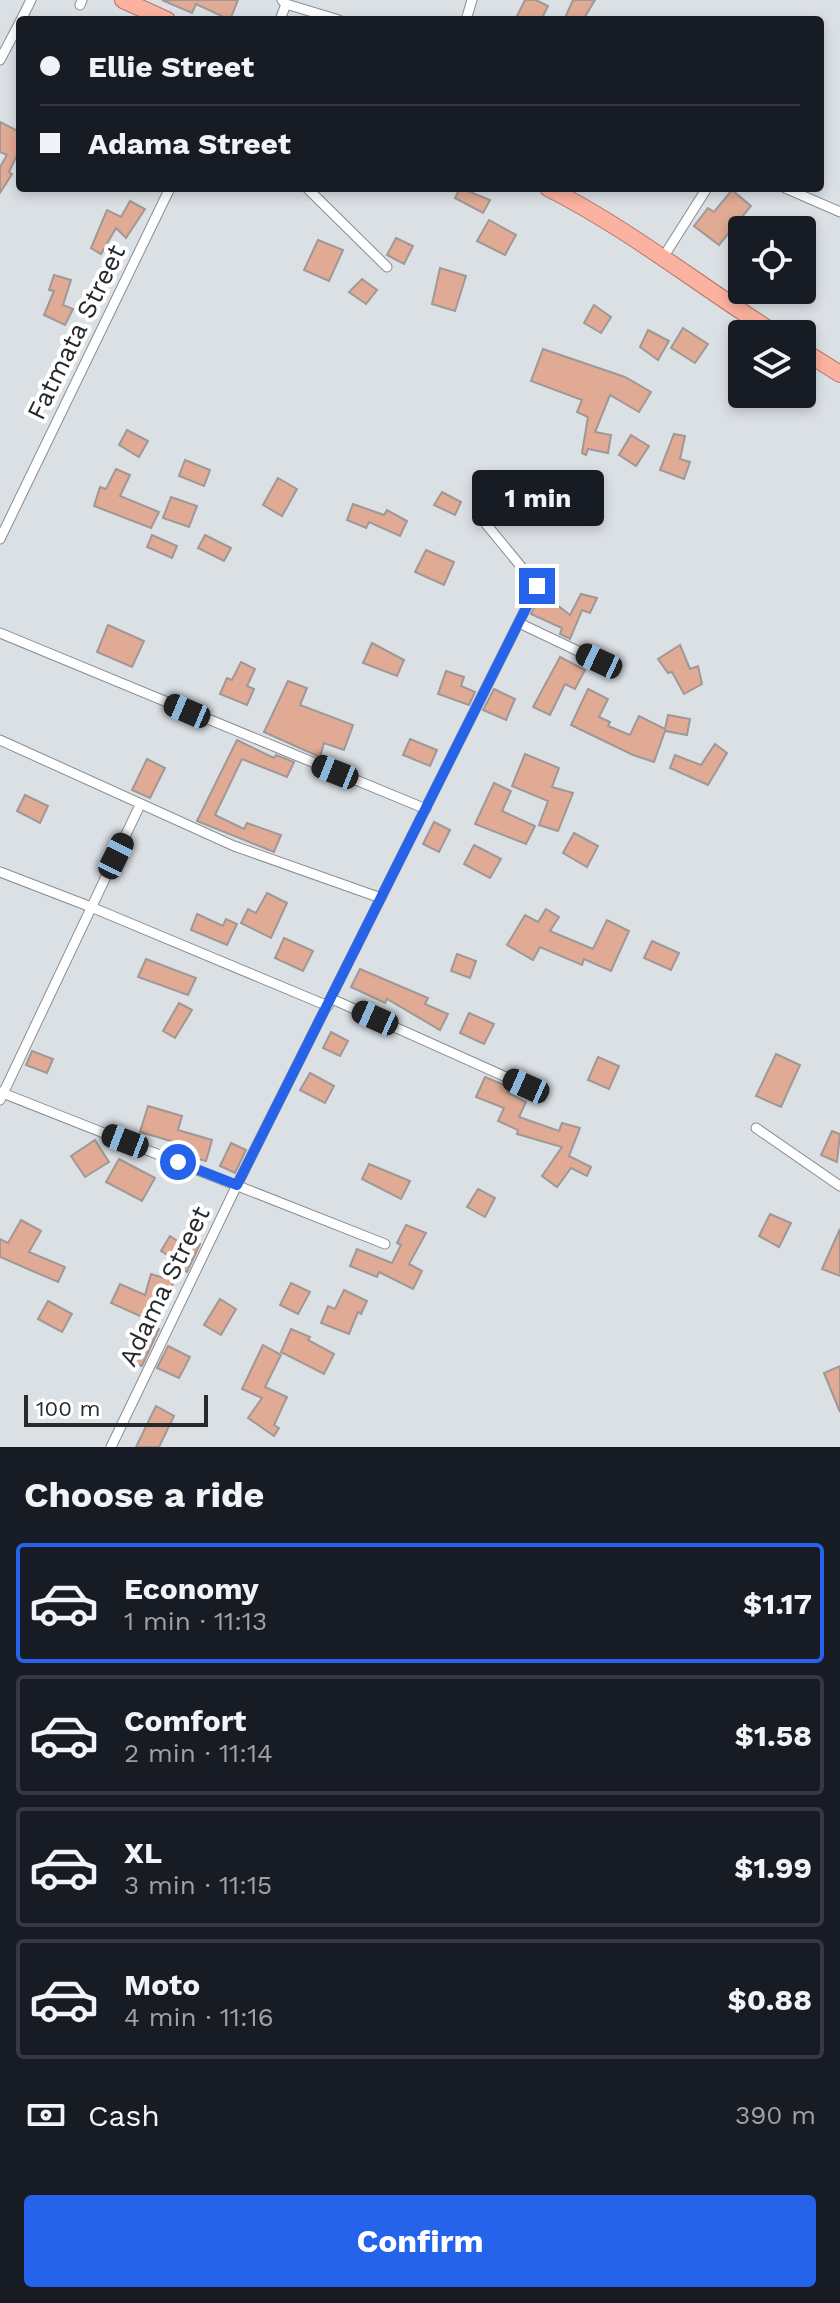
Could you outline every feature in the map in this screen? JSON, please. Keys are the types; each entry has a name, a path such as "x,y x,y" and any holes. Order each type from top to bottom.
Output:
{"highway":[{"path":"123,0 158,16"},
{"path":"555,192 664,256 702,287 754,320"},
{"path":"816,359 840,374"}],"street":[{"path":"284,2 327,16"},
{"path":"0,60 16,29"},
{"name":"Fatmata Street","path":"0,539 168,192"},
{"path":"311,192 387,267"},
{"path":"664,256 704,192"},
{"path":"794,192 840,212"},
{"name":"Adama Street","path":"111,1447 237,1185 537,586 486,524"},
{"path":"519,623 599,661"},
{"path":"0,633 426,809"},
{"path":"0,740 234,846 381,898"},
{"path":"140,805 1,1095 385,1244"},
{"path":"0,872 330,1003 526,1086"},
{"path":"756,1128 840,1186"}],"building":[{"path":"162,0 238,0 232,16 222,16 196,4 192,13"},
{"path":"525,0 536,0 548,6 543,16 517,16"},
{"path":"573,0 595,0 585,16 566,16"},
{"path":"0,122 16,130 16,157 9,172 12,174 0,193 0,167 7,155 0,152"},
{"path":"458,192 470,192 490,200 483,213 455,198"},
{"path":"730,192 751,206 743,216 728,216 728,234 719,245 694,226 708,208 714,212"},
{"path":"130,201 145,209 126,238 116,228 101,254 91,248 107,210 121,217"},
{"path":"489,220 516,235 505,255 477,241"},
{"path":"396,238 413,246 404,264 387,255"},
{"path":"318,240 343,250 329,281 304,270"},
{"path":"440,268 466,276 455,311 432,304"},
{"path":"54,275 71,280 63,305 73,309 65,325 44,315 54,291 49,290"},
{"path":"362,279 377,290 366,304 349,292"},
{"path":"594,305 611,317 601,333 584,323"},
{"path":"683,328 708,344 695,363 671,348"},
{"path":"648,330 669,341 658,360 640,347"},
{"path":"543,349 625,377 651,392 639,412 610,395 595,432 611,435 608,453 588,449 586,455 582,453 588,417 577,412 582,400 531,381"},
{"path":"127,430 148,441 139,457 119,445"},
{"path":"674,434 685,436 680,459 690,462 684,479 660,470"},
{"path":"631,435 649,446 636,466 619,455"},
{"path":"185,460 210,470 204,486 179,476"},
{"path":"116,469 130,475 120,496 159,512 151,528 94,506 100,487 106,489"},
{"path":"278,478 297,489 282,516 263,505"},
{"path":"485,480 504,488 497,505 478,497"},
{"path":"442,492 461,502 455,515 434,505"},
{"path":"171,497 197,506 189,527 163,518"},
{"path":"531,498 552,506 545,524 524,516"},
{"path":"353,504 384,515 387,510 407,521 400,536 369,522 366,528 347,520"},
{"path":"152,535 177,546 172,558 147,547"},
{"path":"205,535 231,548 224,561 198,548"},
{"path":"426,550 454,562 444,585 415,572"},
{"path":"543,590 557,596 556,604 570,615 581,594 597,598 590,613 582,610 570,639 560,634 562,628 531,614"},
{"path":"108,625 144,641 132,667 97,652"},
{"path":"372,643 404,660 397,676 363,663"},
{"path":"680,645 690,669 698,666 702,684 684,694 672,672 668,673 658,659"},
{"path":"560,657 585,670 575,689 565,684 550,715 533,707"},
{"path":"241,662 255,669 247,686 254,689 247,705 220,694 227,678 232,680"},
{"path":"446,671 464,677 461,686 475,692 469,705 438,694"},
{"path":"288,681 307,688 300,705 353,725 344,750 324,743 320,757 264,732"},
{"path":"494,689 515,699 506,720 483,710"},
{"path":"588,689 608,699 599,717 610,722 608,726 630,735 639,716 665,729 668,715 690,719 687,735 665,731 654,762 633,755 571,725"},
{"path":"410,739 437,750 430,766 403,755"},
{"path":"237,740 274,758 276,755 294,762 287,777 242,759 215,815 244,829 247,823 281,835 274,852 197,821"},
{"path":"715,744 727,753 708,785 670,768 675,755 701,765"},
{"path":"525,754 559,768 552,787 573,793 558,831 539,825 548,801 512,786"},
{"path":"147,759 165,768 150,798 132,790"},
{"path":"494,783 511,791 502,811 535,826 526,844 475,824"},
{"path":"25,795 48,806 40,823 17,811"},
{"path":"434,822 450,830 439,852 423,844"},
{"path":"574,833 598,846 587,867 563,853"},
{"path":"474,845 501,859 490,878 464,864"},
{"path":"267,893 287,903 271,938 241,923 248,909 256,913"},
{"path":"546,909 559,917 550,931 593,949 607,920 629,931 611,971 584,959 582,965 540,947 533,960 507,945 525,915 538,922"},
{"path":"197,914 223,926 226,919 237,924 227,945 191,930"},
{"path":"284,938 313,951 303,971 275,958"},
{"path":"652,941 679,953 671,970 644,958"},
{"path":"457,954 476,961 470,978 451,971"},
{"path":"146,959 196,978 188,995 138,977"},
{"path":"360,969 428,998 425,1004 448,1014 440,1030 387,999 385,1003 351,987"},
{"path":"179,1003 192,1010 175,1038 163,1031"},
{"path":"469,1013 494,1024 484,1044 460,1033"},
{"path":"331,1032 348,1041 340,1056 323,1048"},
{"path":"32,1051 53,1059 47,1073 26,1065"},
{"path":"776,1054 800,1065 781,1107 756,1096"},
{"path":"598,1057 619,1066 609,1089 588,1080"},
{"path":"310,1073 334,1086 325,1103 300,1090"},
{"path":"485,1077 509,1087 507,1092 526,1102 519,1117 559,1131 562,1123 580,1128 569,1156 591,1167 587,1176 571,1168 557,1187 542,1176 562,1147 517,1134 518,1130 498,1121 504,1108 476,1097"},
{"path":"148,1106 182,1116 178,1130 212,1140 206,1161 175,1152 178,1143 140,1132"},
{"path":"832,1131 840,1134 837,1162 821,1155"},
{"path":"95,1140 109,1162 85,1177 71,1156"},
{"path":"231,1143 246,1150 235,1173 220,1166"},
{"path":"119,1159 155,1178 142,1201 106,1182"},
{"path":"369,1164 410,1181 401,1199 362,1179"},
{"path":"478,1189 495,1198 485,1217 467,1207"},
{"path":"770,1214 791,1223 779,1247 759,1236"},
{"path":"21,1220 41,1231 29,1252 65,1267 58,1282 0,1257 0,1239 8,1243"},
{"path":"406,1225 426,1233 409,1264 422,1271 413,1289 379,1272 377,1277 350,1266 357,1249 392,1263"},
{"path":"840,1229 840,1276 822,1269"},
{"path":"170,1236 182,1244 185,1236 200,1244 187,1272 178,1268 168,1298 161,1296 149,1320 111,1303 120,1284 145,1295 151,1274 164,1278 174,1259 161,1251"},
{"path":"291,1283 310,1292 298,1314 280,1305"},
{"path":"344,1290 367,1301 361,1314 358,1312 349,1334 321,1323 328,1306 335,1309"},
{"path":"220,1299 236,1309 221,1335 204,1325"},
{"path":"48,1301 72,1314 62,1332 38,1319"},
{"path":"147,1324 159,1329 142,1366 130,1361"},
{"path":"291,1329 310,1337 308,1340 334,1354 324,1374 281,1352"},
{"path":"263,1345 281,1355 265,1387 287,1397 274,1425 279,1428 274,1436 248,1418 262,1398 242,1389"},
{"path":"168,1346 190,1357 179,1378 157,1368"},
{"path":"840,1366 840,1412 824,1373"},
{"path":"156,1406 174,1416 159,1447 136,1447"}],"route":[{"path":"178,1162 237,1185 537,586"}]}
